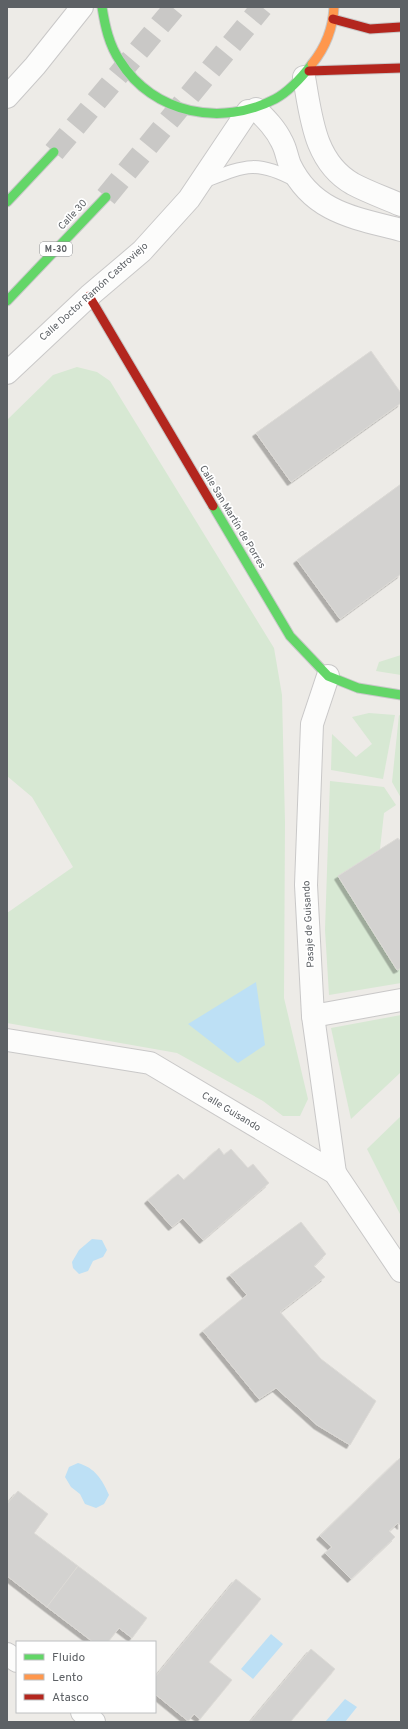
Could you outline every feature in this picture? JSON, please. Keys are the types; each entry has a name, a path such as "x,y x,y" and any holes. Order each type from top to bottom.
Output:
{"main road":[{"path":"102,7 105,27 112,49 124,69 140,86 159,99 180,109 202,114 225,115 252,110 282,96 307,74 324,47 334,11 370,29 401,27"},
{"path":"307,74 401,68"},
{"path":"7,202 54,152"},
{"name":"Calle 30","path":"7,301 106,197"},
{"name":"Calle San Martín de Porres","path":"89,296 290,636 328,676 358,688 401,695"}],"street":[{"path":"7,97 35,66 82,7"},
{"path":"307,74 313,129 322,153 335,170 352,183 401,205"},
{"path":"252,110 272,124 283,142 290,165 302,184 322,204 338,212 401,230"},
{"name":"Calle Doctor Ramón Castroviejo","path":"7,373 89,296 142,251 189,199 198,184 252,110"},
{"name":"Pasaje de Guisando","path":"328,676 312,724 306,885 313,1016 335,1173"},
{"path":"313,1016 401,1000"},
{"name":"Calle Guisando","path":"7,1040 150,1063 335,1173 401,1271"},
{"path":"7,1654 16,1660"},
{"path":"83,1713 94,1722"}],"lane":[{"path":"198,184 236,169 260,166 276,170 302,184"}],"green space":[{"path":"77,367 97,372 110,381 274,648 282,695 285,822 284,998 308,1099 300,1116 283,1116 263,1101 177,1053 7,1023 7,913 73,867 32,797 7,776 7,420 53,375"},
{"path":"401,655 401,675 376,671 379,662"},
{"path":"369,713 395,715 383,779 331,770 332,734 356,757 372,744 352,717"},
{"path":"399,715 401,716 401,798 392,782"},
{"path":"330,781 384,787 396,805 384,813 380,849 338,876 397,970 401,968 401,983 329,995 325,930"},
{"path":"401,1015 401,1072 351,1119 331,1028"},
{"path":"401,1116 401,1216 367,1149"}],"water":[{"path":"256,982 265,1045 238,1063 188,1024"},
{"path":"92,1239 102,1240 107,1250 103,1257 93,1261 88,1271 79,1274 73,1268 72,1262 79,1250"},
{"path":"78,1463 89,1468 101,1479 109,1495 104,1504 96,1508 85,1504 80,1494 71,1487 65,1477 69,1467"},
{"path":"271,1634 283,1644 253,1679 241,1669"},
{"path":"345,1699 357,1707 345,1722 325,1722"}],"building":[{"path":"371,351 401,393 401,403 291,482 256,433"},
{"path":"401,484 401,574 340,619 297,560"},
{"path":"398,838 399,840 401,839 401,968 397,970 338,876"},
{"path":"219,1148 224,1155 231,1149 248,1168 253,1164 269,1183 203,1240 183,1218 172,1227 148,1200 178,1174 184,1180"},
{"path":"301,1222 326,1254 314,1266 325,1277 280,1312 321,1359 376,1401 350,1445 317,1425 276,1388 259,1399 203,1331 247,1295 230,1275"},
{"path":"401,1457 401,1526 398,1523 389,1531 395,1537 351,1579 325,1553 332,1547 320,1536"},
{"path":"18,1491 48,1514 34,1533 78,1566 47,1607 7,1576 7,1504"},
{"path":"78,1566 147,1618 132,1638 119,1628 109,1641 92,1641 47,1607"},
{"path":"236,1579 261,1599 209,1662 232,1680 200,1719 194,1714 188,1721 156,1695 156,1676"},
{"path":"311,1649 335,1669 290,1722 250,1722"}],"tunnel":[{"path":"54,152 175,7"},
{"path":"106,197 262,7"}],"traffic: fast":[{"path":"102,7 110,42 116,55 134,79 151,93 170,104 190,110 211,113 233,112 254,108 275,99 286,92 300,79 312,64"},
{"path":"7,202 54,152"},
{"path":"7,301 106,197"},
{"path":"213,506 290,636 328,676 358,688 401,695"}],"traffic: slow":[{"path":"312,64 328,37 334,7"}],"traffic: jam":[{"path":"333,19 370,29 401,27"},
{"path":"309,71 401,68"},
{"path":"89,296 213,506"}]}
